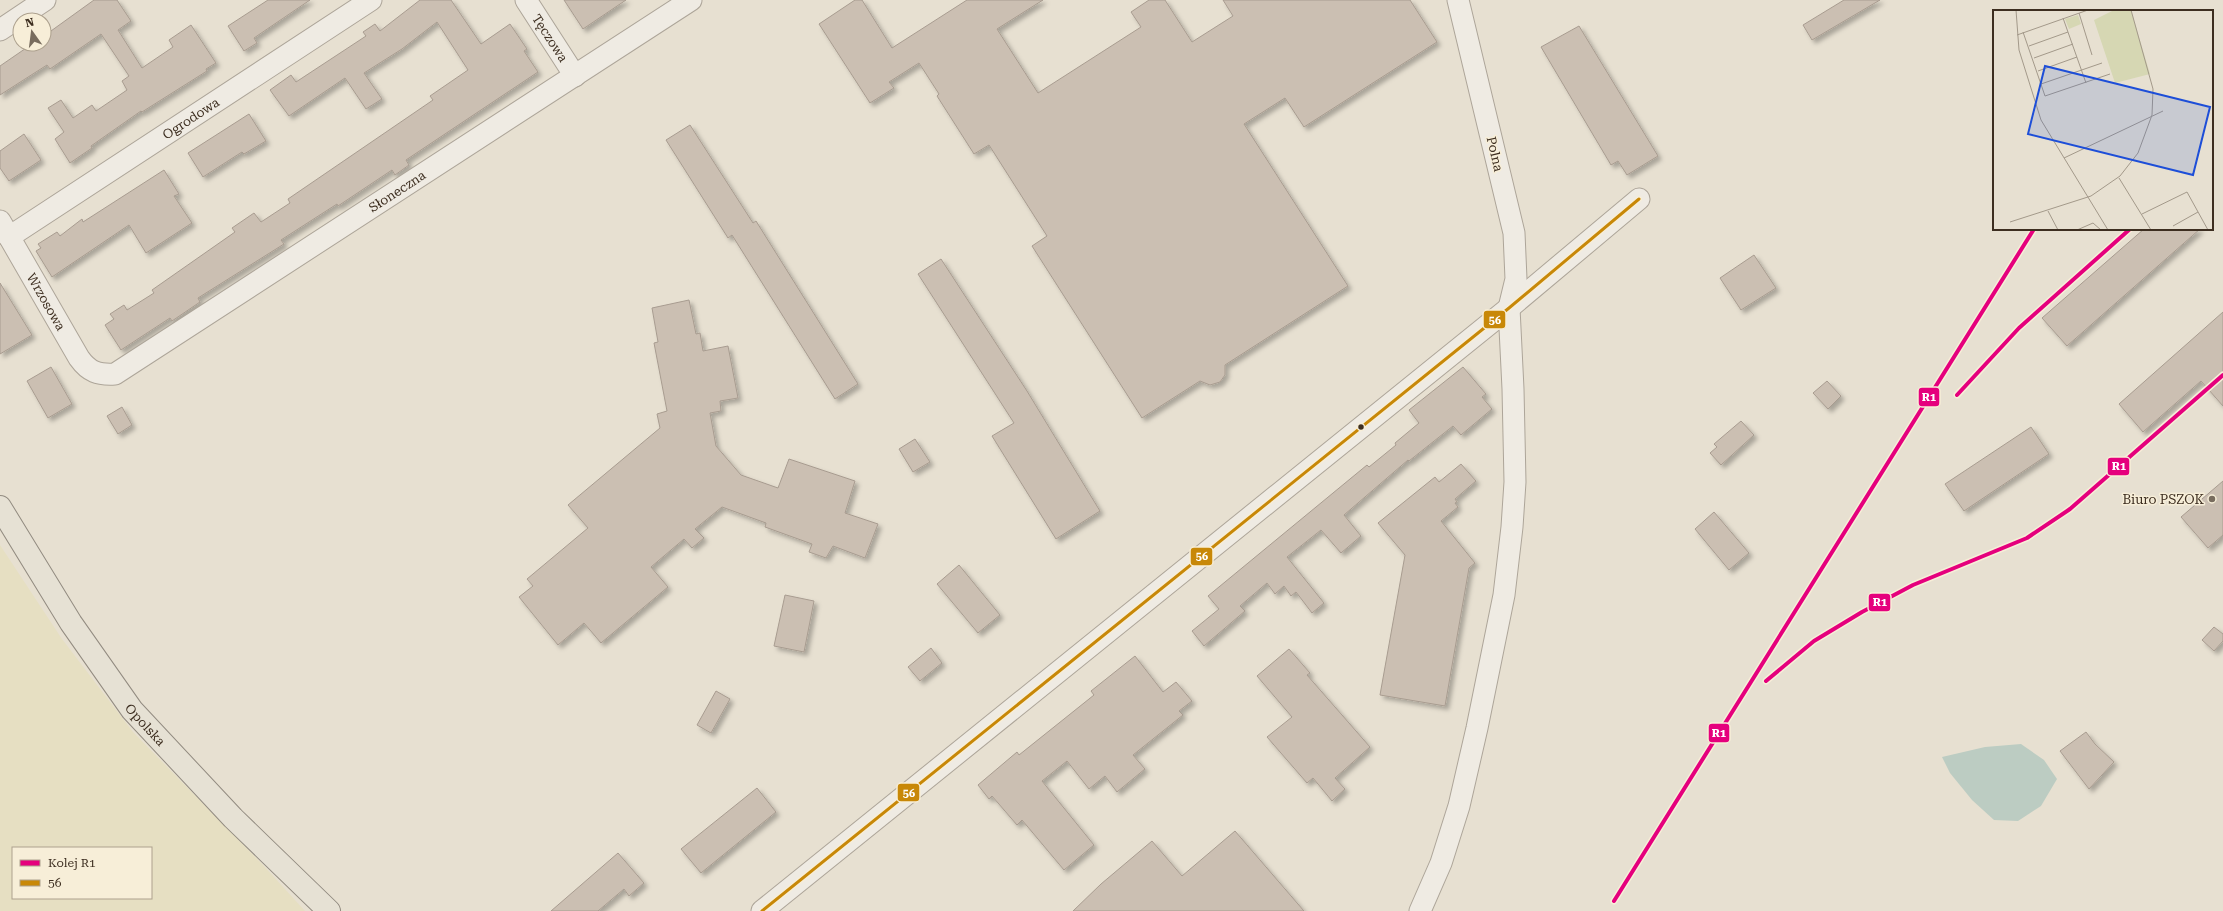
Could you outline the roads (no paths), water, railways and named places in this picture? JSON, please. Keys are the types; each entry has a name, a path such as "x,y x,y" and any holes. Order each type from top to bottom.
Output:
{"main road":[{"name":"Opolska","path":"0,507 75,629 132,710 233,818 329,911"}],"street":[{"path":"0,30 45,0"},
{"name":"Ogrodowa","path":"5,229 371,0"},
{"name":"Tęczowa","path":"526,0 575,76"},
{"name":"Słoneczna","path":"101,375 115,374 129,366 692,0"},
{"name":"Polna","path":"1420,911 1440,863 1459,806 1486,689 1504,595 1512,527 1514,482 1513,389 1509,308 1516,279 1514,233 1458,0"},
{"path":"762,911 1509,308 1639,199"},
{"name":"Wrzosowa","path":"5,229 78,358 88,369 101,375"}],"rail line":[{"name":"R1","path":"1614,901 2033,230"},
{"name":"R1","path":"1957,395 2019,328 2129,230"},
{"name":"R1","path":"1766,681 1814,641 1862,612 1913,585 2027,538 2070,509 2223,375"}],"place":[{"name":"Biuro PSZOK","path":"2212,499"}]}
